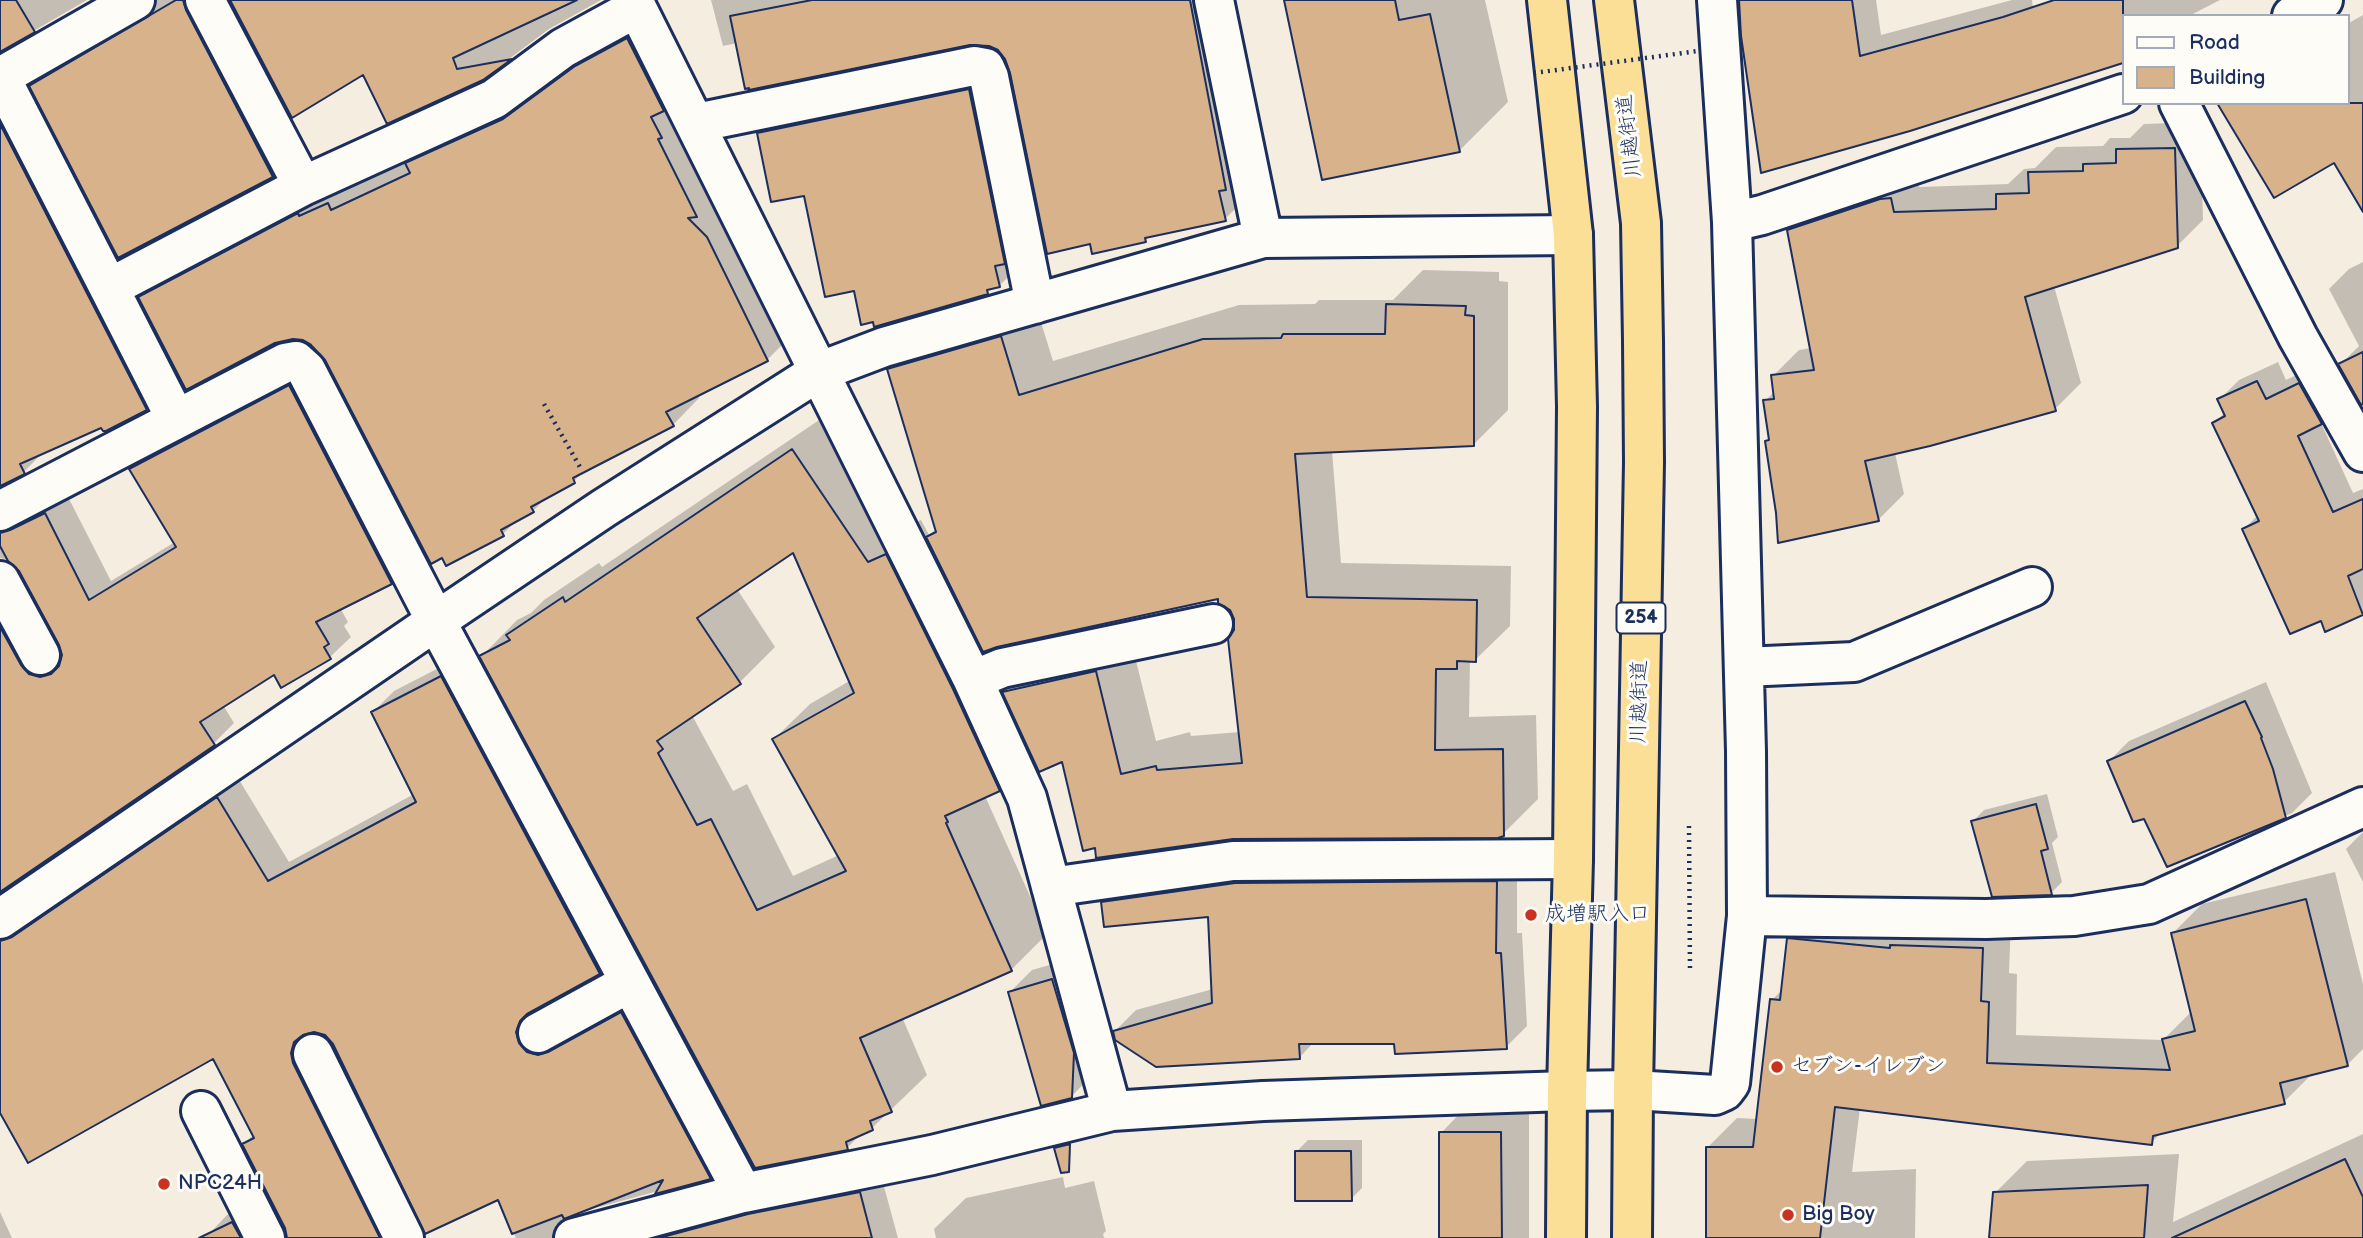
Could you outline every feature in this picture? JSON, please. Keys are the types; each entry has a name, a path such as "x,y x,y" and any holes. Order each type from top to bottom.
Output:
{"highway":[{"path":"1547,0 1573,235 1577,407 1566,1238"},
{"name":"川越街道","path":"1614,0 1640,223 1643,328 1644,476 1632,1238"}],"street":[{"path":"135,0 9,72 3,87 176,419"},
{"path":"205,0 303,186"},
{"path":"1214,0 1263,238"},
{"path":"576,1238 743,1192 932,1155 1112,1111 1263,1101 1567,1091 1633,1090 1715,1095 1724,1091 1730,1083 1747,916 1744,667 1732,222 1717,0"},
{"path":"2296,14 2323,0"},
{"path":"109,288 303,186 494,99 563,48 634,4 973,680 1027,798 1112,1111"},
{"path":"696,123 974,66 985,68 1035,304"},
{"path":"1732,222 1775,211 2122,94"},
{"path":"2180,105 2298,337 2363,452"},
{"path":"0,919 604,508 818,372 884,347 1263,238 1573,235"},
{"path":"0,511 285,363 296,361 306,370 436,621 743,1192"},
{"path":"0,581 40,655"},
{"path":"1744,667 1854,662 2032,587"},
{"path":"973,680 1002,668 1213,624"},
{"path":"1747,916 1986,919 2074,916 2149,904 2363,807"},
{"path":"1051,887 1233,861 1573,859"},
{"path":"538,1033 629,983"},
{"path":"313,1054 404,1238"},
{"path":"201,1111 265,1238"}],"path":[{"path":"1534,73 1698,51"},
{"path":"544,404 604,508"}],"building":[{"path":"0,0 16,0 35,32 0,52"},
{"path":"176,0 183,0 273,177 118,258 29,86"},
{"path":"230,0 577,0 453,58 457,69 512,59 483,80 387,124 363,75 292,118"},
{"path":"812,0 1190,0 1226,190 1219,191 1226,221 1145,238 1146,242 1092,254 1090,244 1047,254 1010,73 998,50 989,46 970,45 745,89 730,16"},
{"path":"1284,0 1395,0 1399,20 1430,14 1460,152 1322,180"},
{"path":"1739,0 1852,0 1860,56 2003,17 2054,0 2123,0 2122,63 1910,131 1761,173 1741,36"},
{"path":"627,38 664,111 651,117 662,138 658,139 697,217 688,218 707,237 768,361 666,412 674,426 573,478 575,483 531,507 534,512 501,530 504,536 446,566 442,558 431,564 325,360 310,344 293,339 275,343 186,390 138,297 298,213 299,216 328,203 331,210 410,173 405,163 503,119 575,66"},
{"path":"969,89 1005,264 995,266 1000,287 987,290 988,294 874,327 873,322 861,325 854,291 825,297 804,196 771,202 757,133"},
{"path":"2363,103 2363,212 2334,163 2274,198 2218,105"},
{"path":"0,124 147,410 106,431 101,428 20,464 25,474 0,486"},
{"path":"2175,148 2178,248 2025,297 2056,411 1865,461 1879,521 1778,543 1765,441 1769,440 1763,400 1774,399 1771,375 1814,370 1787,230 1880,199 1891,198 1894,212 1996,209 1996,194 2029,193 2028,172 2083,171 2083,164 2116,163 2116,149"},
{"path":"1386,304 1466,306 1465,315 1474,316 1474,446 1295,454 1307,597 1477,600 1476,662 1457,661 1457,669 1436,669 1435,750 1503,749 1504,836 1233,839 1096,858 1095,848 1083,851 1062,762 1039,772 1002,692 1096,671 1121,774 1156,766 1157,770 1242,763 1228,639 1234,630 1234,619 1230,610 1218,603 1218,599 983,652 926,537 936,532 887,369 1001,336 1019,395 1203,339 1281,338 1283,334 1385,334"},
{"path":"2363,352 2363,404 2361,405 2338,364"},
{"path":"2257,381 2266,399 2299,383 2322,424 2298,436 2333,512 2363,499 2363,569 2348,576 2363,615 2325,632 2321,621 2290,634 2242,529 2259,521 2212,423 2225,416 2217,399"},
{"path":"289,385 392,584 316,622 329,644 324,647 331,659 281,688 274,675 200,722 215,745 0,892 0,627 29,674 40,677 51,674 59,666 62,655 19,571 8,561 0,546 0,533 45,513 89,600 176,547 129,469"},
{"path":"792,449 868,562 886,554 1000,791 945,816 1012,971 860,1038 892,1112 870,1121 873,1130 846,1142 848,1150 755,1168 479,656 510,640 506,635 563,597 565,602","holes":["793,553 854,693 772,739 846,871 757,910 711,819 697,825 658,753 663,749 657,741 741,684 697,618"]},
{"path":"441,676 600,974 527,1014 520,1021 516,1032 519,1043 527,1052 538,1055 548,1052 621,1012 711,1179 655,1194 663,1180 564,1219 562,1215 512,1234 498,1200 425,1234 333,1044 325,1035 314,1032 303,1035 294,1042 291,1053 293,1063 380,1238 287,1238 285,1228 242,1144 254,1138 213,1059 28,1163 0,1113 0,941 12,937 217,797 268,881 416,802 371,712"},
{"path":"2245,701 2262,737 2286,818 2167,867 2144,819 2133,822 2107,761"},
{"path":"2036,804 2048,849 2041,851 2052,895 1992,897 1971,821"},
{"path":"1497,881 1496,953 1501,953 1507,1049 1395,1054 1394,1044 1299,1044 1300,1059 1156,1067 1115,1040 1113,1031 1212,1003 1208,917 1104,927 1101,902 1235,883"},
{"path":"2306,899 2348,1066 2280,1083 2285,1104 2153,1136 2152,1145 1835,1107 1820,1238 1706,1238 1706,1147 1753,1147 1770,999 1780,1000 1787,938 1890,948 1890,945 1983,948 1981,1001 1989,1002 1987,1063 2170,1070 2162,1039 2195,1031 2171,933"},
{"path":"1052,979 1074,1053 1072,1098 1041,1106 1008,992"},
{"path":"1439,1132 1501,1132 1502,1238 1439,1238"},
{"path":"1070,1144 1069,1172 1061,1173 1054,1148"},
{"path":"1295,1151 1351,1151 1352,1201 1295,1201"},
{"path":"2345,1159 2363,1197 2363,1238 2172,1238"},
{"path":"2148,1185 2144,1238 1989,1238 1993,1192"},
{"path":"860,1192 872,1238 659,1238 748,1214"},
{"path":"232,1222 241,1238 199,1238"}],"place":[{"name":"成増駅入口","path":"1531,915"},
{"name":"セブン-イレブン","path":"1777,1067"},
{"name":"NPC24H","path":"164,1184"},
{"name":"Big Boy","path":"1788,1215"}]}
